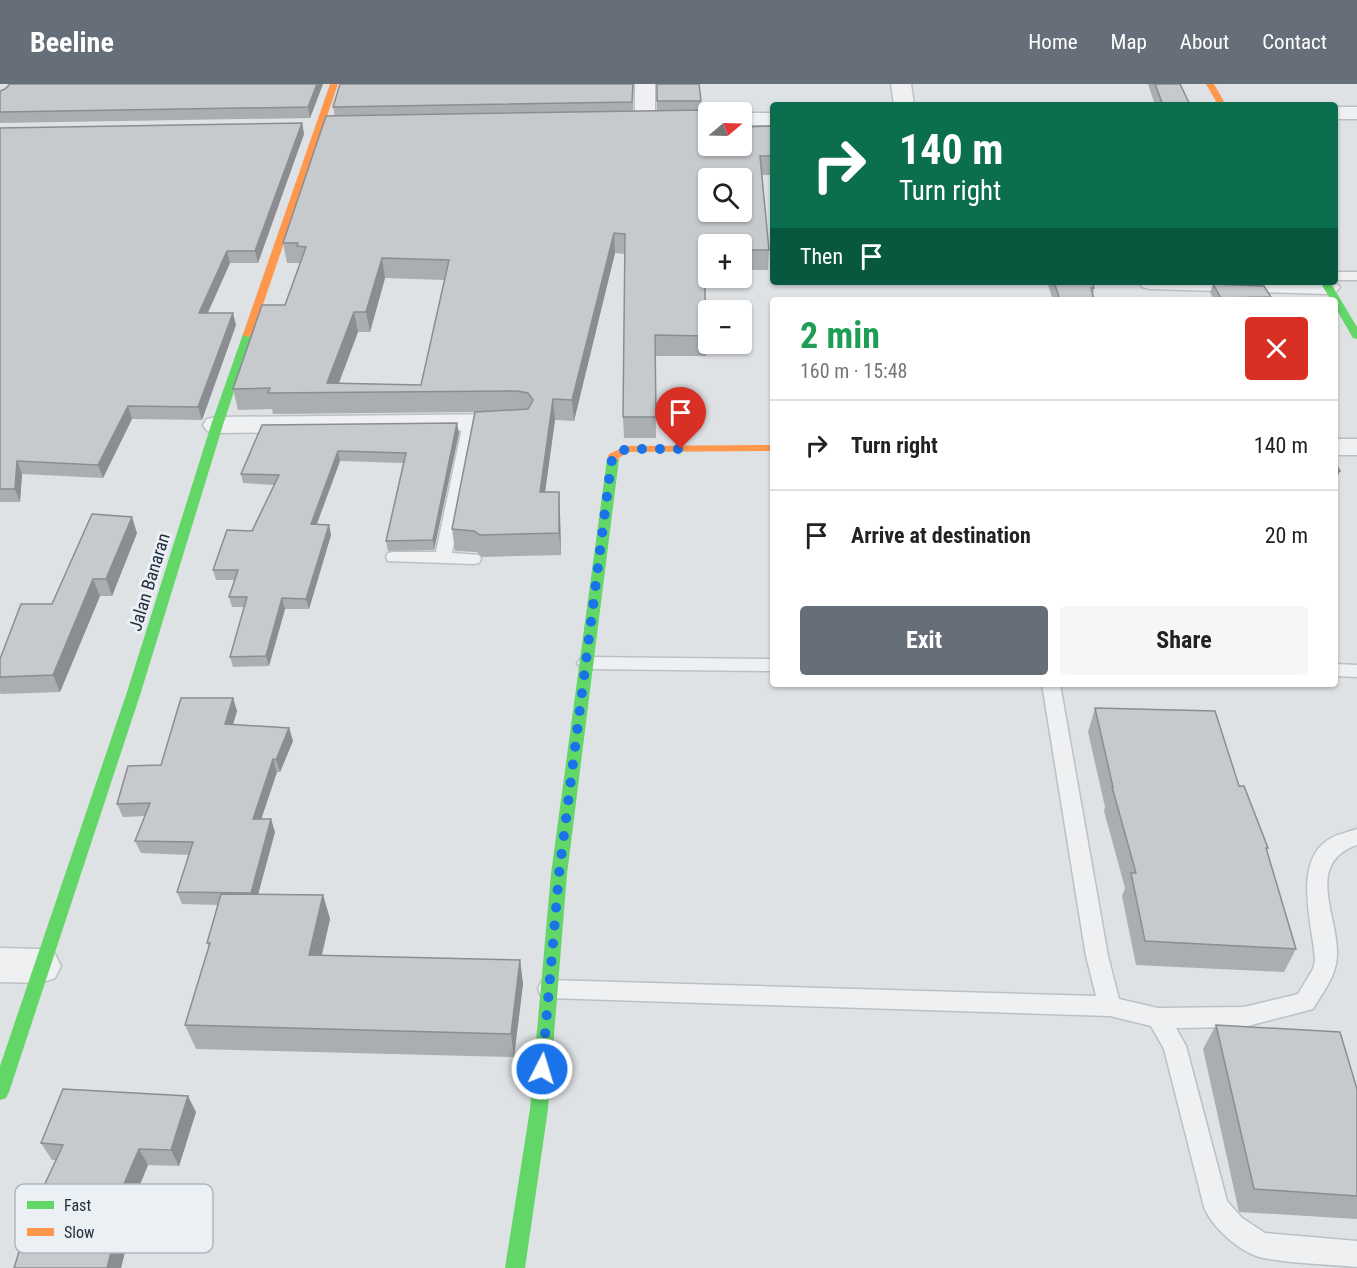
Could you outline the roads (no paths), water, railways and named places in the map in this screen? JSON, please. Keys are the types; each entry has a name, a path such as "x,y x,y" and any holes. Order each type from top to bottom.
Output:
{"street":[{"name":"Jalan Banaran","path":"0,1092 134,692 217,424 334,84"},
{"path":"645,84 645,120"},
{"path":"901,84 904,102"},
{"path":"1210,84 1220,102"},
{"path":"1338,113 1357,113"},
{"path":"752,119 770,119"},
{"path":"1338,299 1357,336"},
{"path":"217,424 519,422"},
{"path":"1338,447 1357,447"},
{"path":"515,1268 539,1109 559,874 613,456 626,449 770,448"},
{"path":"0,965 41,966"}],"lane":[{"path":"1338,279 1357,276"},
{"path":"442,558 470,423"},
{"path":"394,557 473,559"},
{"path":"586,663 770,665"},
{"path":"1338,670 1357,671"},
{"path":"1052,687 1097,957 1110,1006"},
{"path":"549,989 1110,1006 1158,1018 1244,1017 1305,1002 1326,963 1315,879 1324,854 1345,839 1357,837"},
{"path":"1158,1018 1175,1046 1216,1207 1233,1227 1262,1245 1357,1254"}]}
